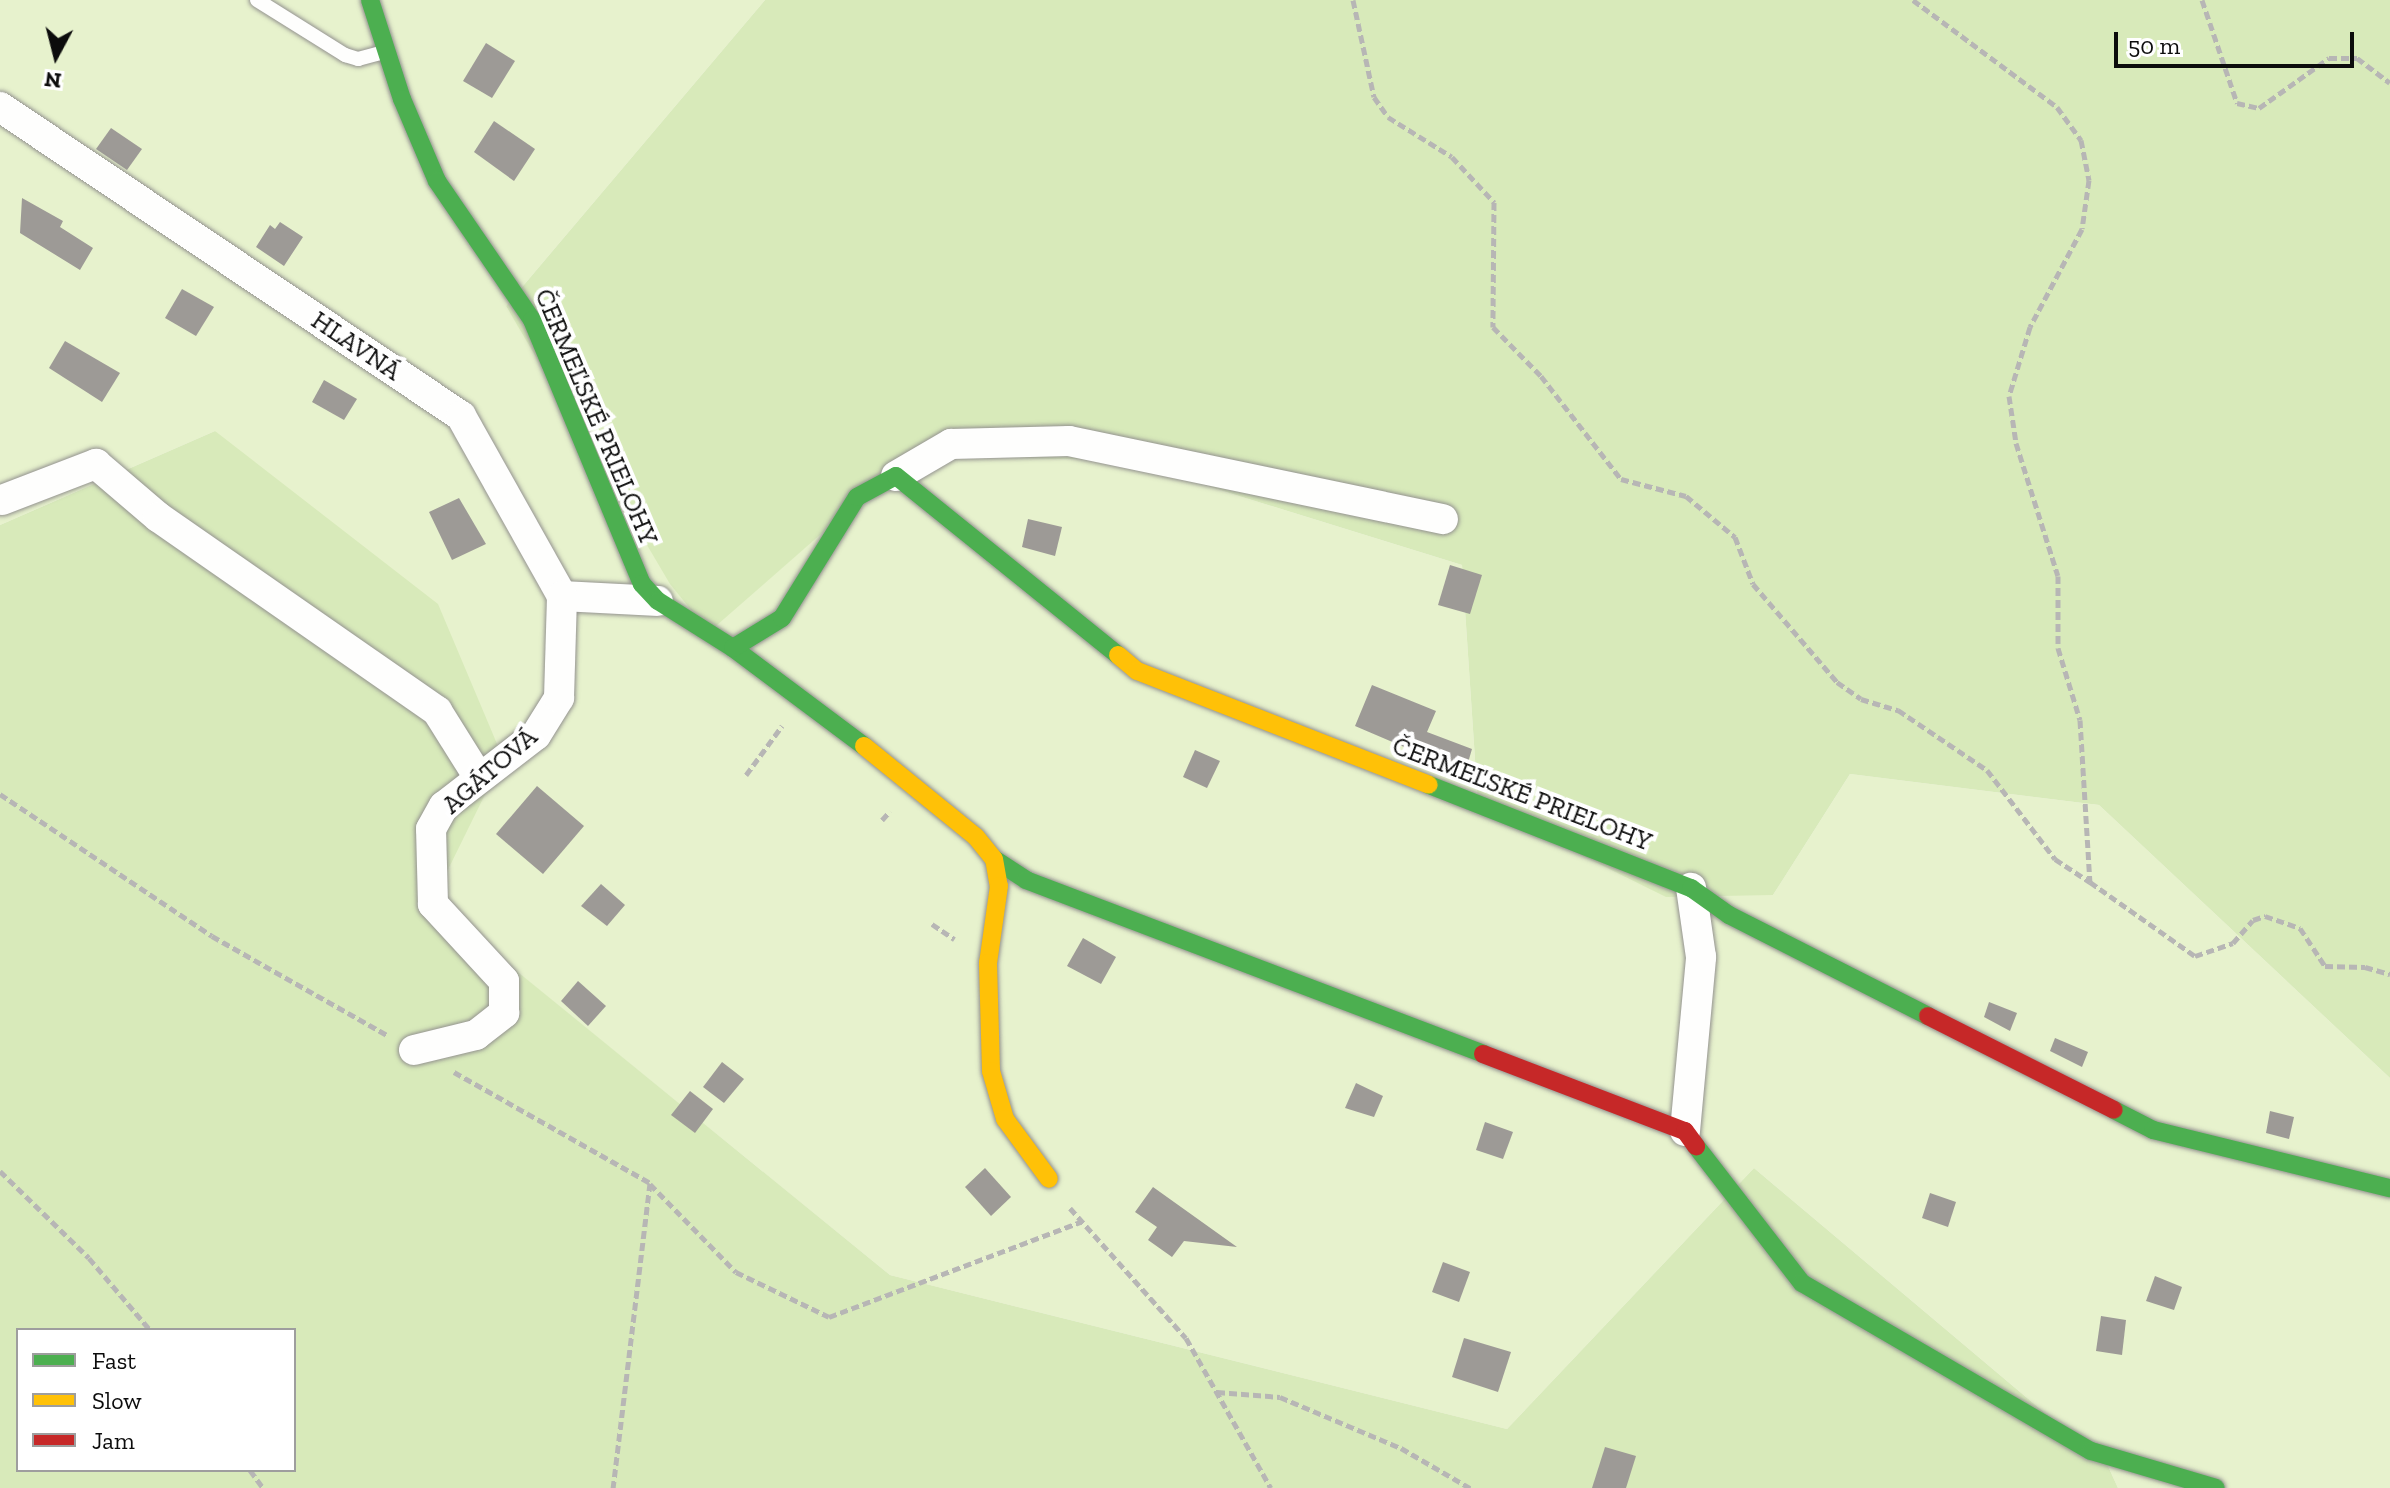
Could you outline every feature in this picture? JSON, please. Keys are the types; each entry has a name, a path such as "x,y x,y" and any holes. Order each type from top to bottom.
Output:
{"street":[{"name":"ČERMEĽSKÉ PRIELOHY","path":"370,0 386,52 437,181 532,320 632,569 658,601 733,648 914,783 976,837 994,859 1026,880 1685,1131"},
{"name":"HLAVNÁ","path":"0,107 461,416 562,596"},
{"path":"733,648 782,618 857,497 951,444 1069,441 1443,519"},
{"path":"2,500 96,464 158,517 437,711 479,778"},
{"name":"ČERMEĽSKÉ PRIELOHY","path":"896,476 1137,671 1691,888 1729,915 2153,1130 2390,1188"},
{"path":"562,596 658,601"},
{"name":"AGÁTOVÁ","path":"414,1050 476,1035 504,1013 504,981 433,904 431,829 444,806 536,735 559,698 562,596"},
{"path":"994,859 999,886 988,963 991,1071 1005,1119 1049,1179"},
{"path":"1691,888 1701,957 1685,1131 1802,1283 2091,1451 2216,1488"}],"lane":[{"path":"257,0 345,55 358,59 386,52"}],"path":[{"path":"1353,0 1374,97 1388,117 1452,157 1494,202 1493,327 1541,376 1621,479 1686,496 1735,537 1753,584 1837,682 1861,699 1898,710 1987,770 2055,859 2195,956 2233,943 2253,920 2265,916 2300,928 2325,966 2365,967 2390,974"},
{"path":"1913,0 2057,107 2081,140 2089,180 2082,229 2030,327 2009,396 2016,443 2058,576 2058,648 2080,720 2090,882"},
{"path":"2202,0 2237,103 2259,108 2329,58 2357,58 2390,83"},
{"path":"746,775 802,700"},
{"path":"0,794 212,936 650,1183 736,1272 829,1317 1081,1222"},
{"path":"0,1171 89,1258 148,1328"},
{"path":"1049,1179 1081,1222 1186,1338 1271,1488"},
{"path":"613,1488 650,1183"},
{"path":"1216,1392 1280,1397 1401,1448 1470,1488"}],"green space":[{"path":"0,0 765,0 506,306 709,631 909,457 1123,460 1462,565 1478,804 1773,895 1850,774 2099,805 2390,1078 2390,1488 2118,1488 2108,1466 1754,1168 1507,1429 890,1275 431,902 215,431 0,525"},
{"path":"765,0 2390,0 2390,1078 2099,805 1850,774 1773,895 1666,897 1478,804 1462,565 1123,460 909,457 709,632 670,584 506,306"},
{"path":"215,431 438,604 503,758 432,902 890,1275 1507,1429 1754,1168 2108,1466 2118,1488 0,1488 0,525"}],"building":[{"path":"486,43 515,61 492,98 463,81"},
{"path":"494,121 535,149 514,181 474,152"},
{"path":"111,128 142,149 127,170 96,149"},
{"path":"22,198 63,221 60,227 93,248 80,270 20,233"},
{"path":"280,222 303,237 284,266 256,247 270,225 275,229"},
{"path":"182,289 214,307 196,336 165,318"},
{"path":"65,341 120,373 102,402 49,368"},
{"path":"324,380 357,399 344,420 312,402"},
{"path":"459,498 486,544 452,560 429,512"},
{"path":"1028,519 1062,527 1055,556 1022,547"},
{"path":"1450,565 1482,575 1470,614 1438,605"},
{"path":"1372,685 1436,711 1427,732 1472,749 1465,773 1355,726"},
{"path":"1195,750 1220,761 1207,788 1183,777"},
{"path":"537,786 584,826 543,874 496,834"},
{"path":"601,884 625,905 607,926 581,906"},
{"path":"1083,938 1116,957 1101,984 1067,966"},
{"path":"578,981 606,1006 588,1026 561,1001"},
{"path":"1989,1002 2017,1013 2010,1031 1984,1017"},
{"path":"2055,1038 2088,1052 2082,1067 2050,1051"},
{"path":"722,1062 744,1079 724,1103 703,1087"},
{"path":"1356,1083 1383,1096 1374,1117 1345,1108"},
{"path":"690,1091 713,1109 695,1133 671,1115"},
{"path":"2270,1111 2294,1117 2289,1139 2266,1133"},
{"path":"1485,1122 1513,1132 1503,1159 1476,1150"},
{"path":"985,1168 1011,1197 991,1216 965,1187"},
{"path":"1153,1187 1237,1247 1184,1241 1172,1257 1148,1240 1157,1227 1135,1212"},
{"path":"1930,1193 1956,1202 1948,1227 1922,1218"},
{"path":"1443,1262 1470,1272 1459,1302 1432,1292"},
{"path":"2155,1276 2182,1287 2174,1310 2146,1301"},
{"path":"2101,1316 2126,1320 2122,1355 2096,1351"},
{"path":"1464,1338 1511,1352 1498,1392 1452,1377"},
{"path":"1605,1447 1636,1456 1626,1488 1592,1488"}],"traffic: fast":[{"path":"370,0 402,99 437,181 532,320 642,584 658,601 733,648 864,746"},
{"path":"733,648 782,618 857,497 896,476 1118,655"},
{"path":"1429,785 1691,888 1729,915 1928,1016"},
{"path":"994,859 1026,880 1483,1054"},
{"path":"2114,1110 2153,1130 2390,1188"},
{"path":"1696,1146 1802,1283 2091,1451 2216,1488"}],"traffic: slow":[{"path":"1118,655 1137,671 1429,785"},
{"path":"864,746 976,837 994,859 999,886 988,963 991,1071 1005,1119 1049,1179"}],"traffic: jam":[{"path":"1928,1016 2114,1110"},
{"path":"1483,1054 1685,1131 1696,1146"}]}
